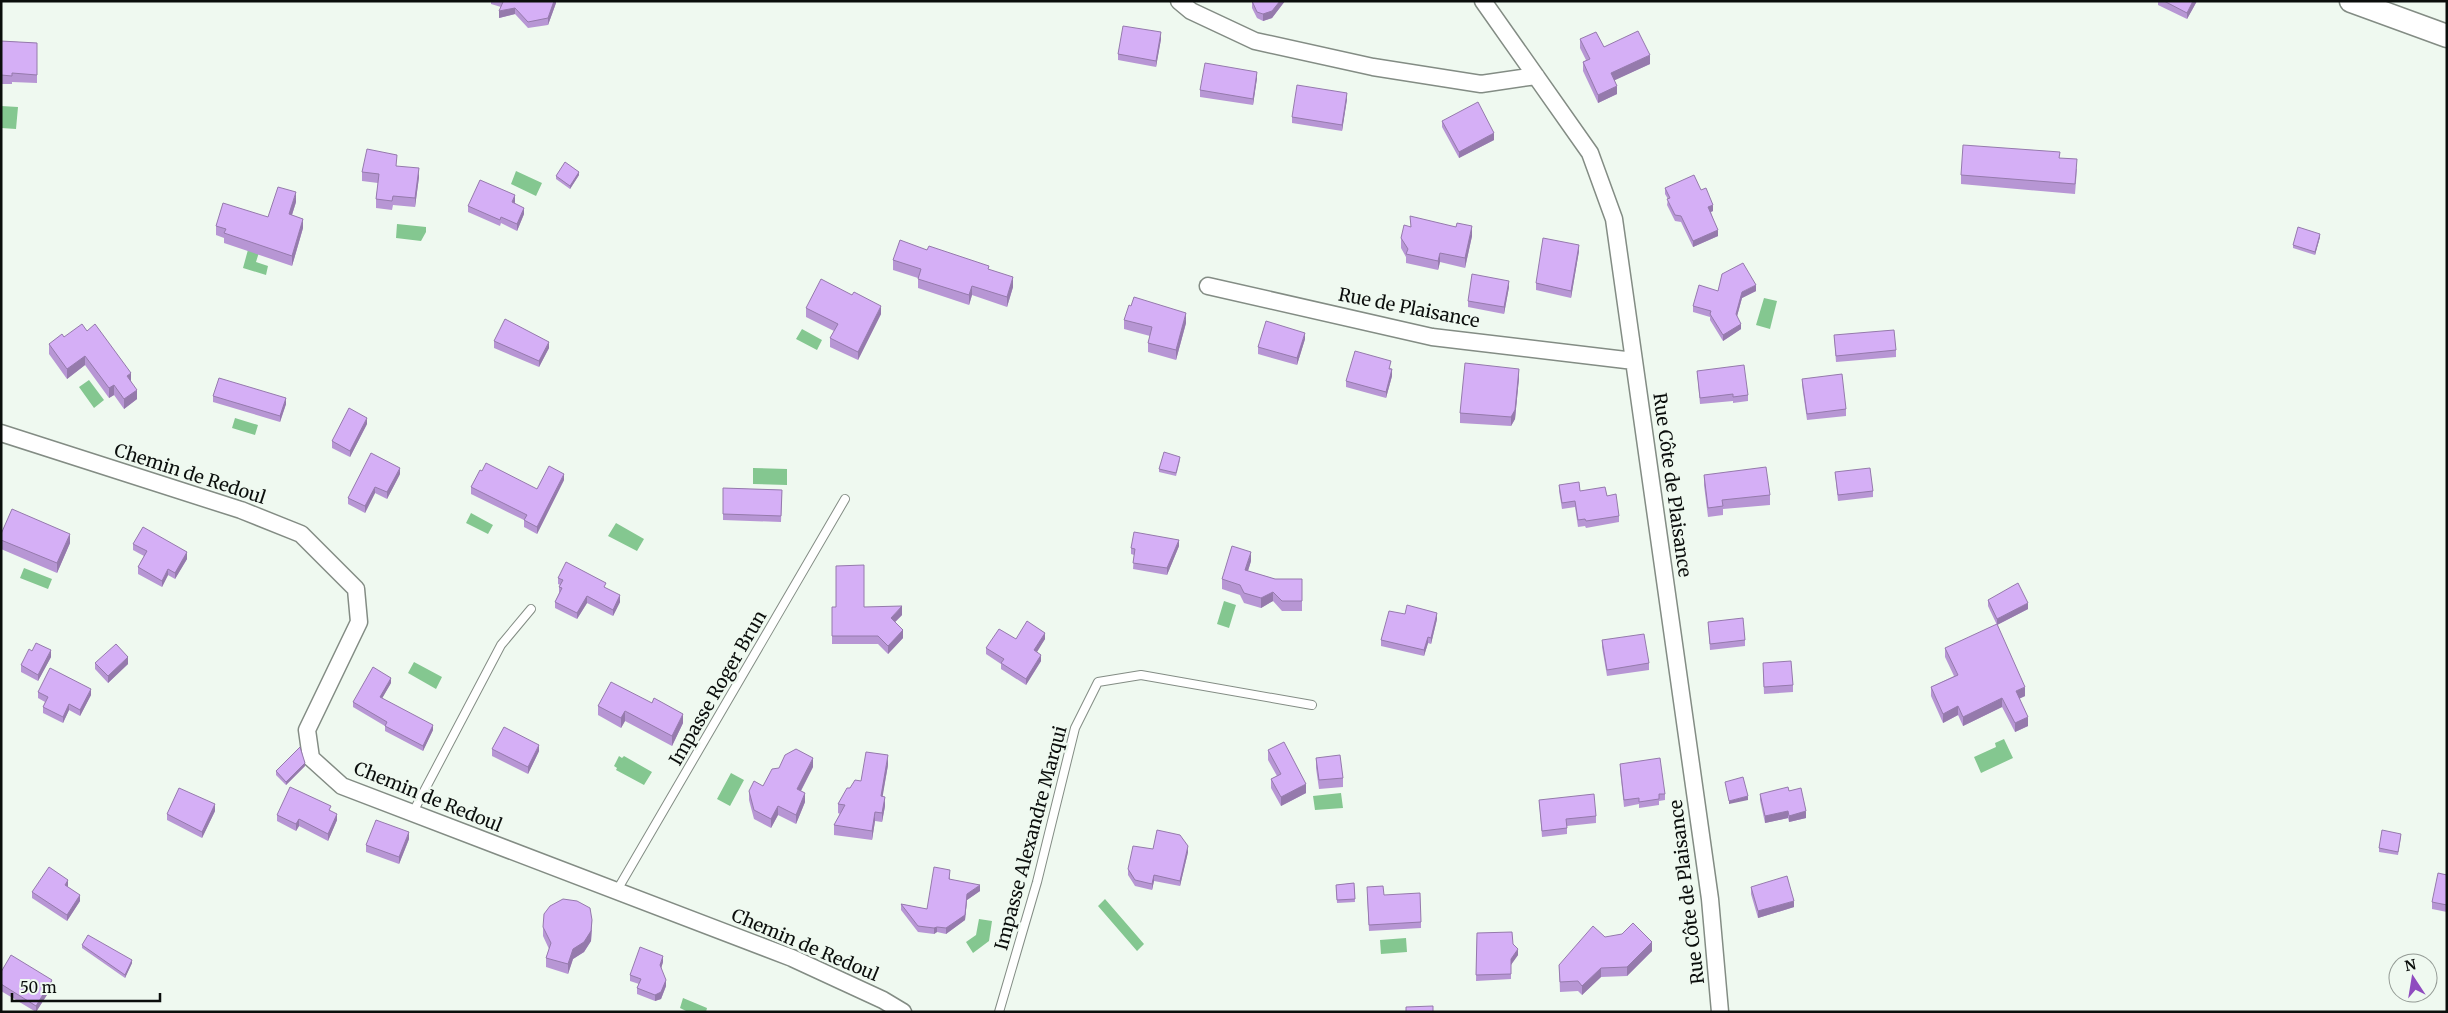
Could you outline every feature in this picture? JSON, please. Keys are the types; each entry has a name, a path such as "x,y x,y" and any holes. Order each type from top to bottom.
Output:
{"main road":[{"path":"2351,1 2447,36"}],"street":[{"path":"1179,1 1192,11 1255,40 1373,67 1481,84 1536,76"},
{"name":"Rue Côte de Plaisance","path":"1482,1 1590,153 1614,219 1710,899 1720,1012"},
{"name":"Rue de Plaisance","path":"1208,286 1432,337 1634,361"},
{"name":"Chemin de Redoul","path":"1,434 242,510 301,534 356,589 359,622 307,730 311,758 342,786 792,958 883,1000 903,1012"}],"lane":[{"name":"Impasse Roger Brun","path":"616,892 846,499"},
{"path":"412,814 501,645 531,609"},
{"name":"Impasse Alexandre Marqui","path":"999,1012 1037,882 1075,728 1098,682 1141,674 1312,705"}],"shaded area":[{"path":"1,106 18,107 16,129 1,128"},
{"path":"516,171 542,183 536,196 511,184"},
{"path":"397,224 426,227 426,232 421,241 396,238"},
{"path":"249,246 260,249 256,262 268,266 266,275 243,268"},
{"path":"1764,298 1777,301 1770,329 1756,325"},
{"path":"802,329 822,340 817,350 796,339"},
{"path":"89,380 104,400 94,408 79,387"},
{"path":"235,418 258,425 255,435 232,428"},
{"path":"753,468 787,469 787,485 753,484"},
{"path":"471,513 493,525 488,534 466,523"},
{"path":"616,523 644,539 637,551 608,536"},
{"path":"24,568 52,579 48,589 20,578"},
{"path":"1224,601 1236,605 1229,628 1217,624"},
{"path":"414,662 442,677 436,689 408,673"},
{"path":"2004,739 2013,758 1981,773 1974,757 1996,747 1995,743"},
{"path":"619,756 622,758 624,756 652,772 644,785 616,770 617,768 614,766"},
{"path":"731,773 744,780 730,806 717,799"},
{"path":"1341,793 1343,808 1315,810 1313,796"},
{"path":"1105,899 1144,944 1137,951 1098,906"},
{"path":"979,919 992,921 989,941 973,953 966,942 976,935"},
{"path":"1406,938 1407,952 1381,954 1380,940"},
{"path":"683,998 707,1008 706,1012 688,1012 680,1008"}],"building":[{"path":"502,1 554,1 548,18 528,22 515,8 499,11"},
{"path":"1252,1 1280,1 1272,11 1263,14 1257,12"},
{"path":"2164,1 2193,1 2187,13"},
{"path":"1123,26 1161,32 1156,61 1118,54"},
{"path":"1638,31 1650,55 1611,73 1617,86 1598,95 1583,62 1590,59 1580,39 1596,32 1604,47"},
{"path":"1,41 37,43 37,75 12,73 12,76 1,75"},
{"path":"1205,63 1257,72 1253,99 1200,90"},
{"path":"1297,85 1347,93 1342,125 1292,117"},
{"path":"1478,102 1494,133 1459,152 1442,121"},
{"path":"1963,145 2060,152 2059,158 2077,159 2075,184 1961,175"},
{"path":"367,149 397,155 396,166 419,168 415,198 393,196 392,201 376,199 379,174 362,172"},
{"path":"565,162 579,172 570,186 556,176"},
{"path":"1694,175 1701,190 1706,188 1713,205 1708,207 1718,230 1693,241 1681,216 1675,215 1667,199 1670,198 1665,188"},
{"path":"480,180 515,195 512,202 524,208 517,224 501,217 500,220 468,206"},
{"path":"278,187 296,192 289,214 303,219 292,256 224,233 226,229 216,226 223,203 268,217"},
{"path":"1410,216 1456,227 1457,223 1472,226 1465,258 1440,253 1438,261 1406,254 1408,249 1401,238 1404,225 1411,227"},
{"path":"2298,227 2320,234 2315,252 2293,245"},
{"path":"1543,238 1579,245 1571,291 1536,283"},
{"path":"900,240 927,250 929,246 989,266 988,269 1013,277 1007,297 972,286 969,295 918,279 921,269 893,260"},
{"path":"1743,263 1756,285 1742,292 1736,314 1741,324 1723,335 1710,314 1711,311 1693,306 1699,285 1718,291 1722,274"},
{"path":"1472,274 1509,281 1504,307 1468,301"},
{"path":"821,279 852,295 854,292 881,306 858,352 830,338 838,324 806,308"},
{"path":"1134,297 1186,313 1176,350 1148,343 1152,327 1124,320"},
{"path":"505,319 549,342 539,361 494,341"},
{"path":"1266,321 1305,333 1297,358 1258,347"},
{"path":"82,324 87,331 95,324 131,373 127,376 137,390 124,399 114,385 109,388 85,356 67,369 49,344 62,334 64,337"},
{"path":"1894,330 1896,350 1836,356 1834,335"},
{"path":"1355,351 1391,361 1389,369 1392,369 1386,392 1346,381"},
{"path":"1465,363 1519,369 1515,410 1511,417 1460,413"},
{"path":"1744,365 1748,395 1733,397 1733,394 1700,398 1697,371"},
{"path":"1842,374 1846,409 1807,414 1802,379"},
{"path":"219,378 286,398 280,416 213,396"},
{"path":"349,408 367,418 350,451 332,441"},
{"path":"1164,452 1180,457 1176,473 1159,469"},
{"path":"371,453 400,468 387,492 375,487 365,506 348,498"},
{"path":"486,463 537,489 549,466 564,474 537,527 524,520 527,515 471,487"},
{"path":"1766,467 1770,495 1722,500 1723,506 1708,508 1704,475"},
{"path":"1870,468 1873,491 1838,495 1835,472"},
{"path":"1579,482 1580,491 1605,487 1607,496 1616,494 1619,516 1586,521 1585,519 1578,520 1575,501 1562,503 1559,485"},
{"path":"723,488 782,490 781,516 723,514"},
{"path":"12,509 70,534 57,563 1,540 1,534"},
{"path":"143,527 187,552 175,573 168,569 162,581 138,567 147,551 133,544"},
{"path":"1134,532 1179,540 1167,568 1133,563 1135,549 1131,548"},
{"path":"1232,546 1251,552 1245,570 1275,579 1302,579 1302,601 1282,601 1273,592 1261,598 1244,593 1240,585 1222,579"},
{"path":"566,562 606,583 604,587 620,595 613,610 587,596 577,613 555,602 562,588 559,587 563,580 558,578"},
{"path":"864,565 864,607 902,606 891,618 903,630 888,646 878,636 832,636 832,607 836,607 836,566"},
{"path":"2018,583 2028,603 1997,619 1988,600"},
{"path":"1407,605 1437,613 1431,638 1428,637 1424,650 1381,640 1389,611 1405,614"},
{"path":"1743,618 1745,640 1710,644 1708,622"},
{"path":"1027,621 1045,633 1034,650 1041,655 1026,679 1001,663 1004,659 986,648 999,629 1016,639"},
{"path":"1997,624 2025,687 2016,691 2028,717 2015,723 2002,698 1963,717 1958,706 1943,714 1931,687 1958,675 1945,648"},
{"path":"1644,634 1649,663 1607,670 1602,640"},
{"path":"36,643 51,650 38,675 21,665 29,649 32,651"},
{"path":"116,644 128,657 108,676 95,663"},
{"path":"1791,661 1793,685 1764,687 1763,663"},
{"path":"373,667 391,678 380,697 433,725 423,746 385,726 387,722 353,702"},
{"path":"50,668 91,689 80,710 69,704 63,717 43,707 48,697 38,692"},
{"path":"611,682 652,703 654,698 683,714 672,736 625,711 621,718 598,706"},
{"path":"504,727 539,745 528,767 492,749"},
{"path":"1284,742 1306,784 1281,797 1271,779 1281,774 1268,750"},
{"path":"300,747 305,763 286,782 276,771"},
{"path":"796,749 813,758 797,789 805,793 796,815 778,806 771,819 754,810 749,791 754,781 763,786 772,769 779,768 785,755"},
{"path":"866,752 888,755 881,796 885,797 882,813 875,812 872,831 834,825 845,805 838,804 847,788 850,788 855,780 861,781"},
{"path":"1340,755 1343,778 1319,780 1316,758"},
{"path":"1660,758 1665,794 1659,794 1659,799 1639,802 1639,798 1624,800 1620,764"},
{"path":"1743,777 1748,796 1729,801 1725,782"},
{"path":"290,787 331,806 329,810 337,814 328,834 299,819 296,824 277,815"},
{"path":"1788,787 1789,791 1801,788 1806,811 1789,816 1788,811 1765,816 1760,794"},
{"path":"179,788 215,804 202,832 167,814"},
{"path":"1594,794 1596,816 1566,819 1567,828 1542,831 1539,800"},
{"path":"376,820 409,832 399,857 366,845"},
{"path":"1157,830 1180,835 1188,846 1180,881 1154,875 1152,884 1135,880 1128,869 1133,846 1153,849"},
{"path":"2382,830 2401,834 2398,852 2379,848"},
{"path":"49,867 68,880 65,885 80,895 67,915 32,892"},
{"path":"934,867 950,870 949,879 980,885 967,894 965,915 946,928 918,926 901,904 927,909"},
{"path":"2438,873 2447,875 2447,905 2432,902"},
{"path":"1787,876 1794,901 1758,911 1751,887"},
{"path":"1354,883 1355,899 1337,900 1336,885"},
{"path":"1383,886 1384,895 1420,893 1421,922 1369,925 1367,887"},
{"path":"563,899 577,901 590,908 592,920 591,931 584,942 573,949 568,964 546,958 551,943 543,927 544,914 550,906"},
{"path":"1633,923 1652,942 1627,967 1601,968 1582,986 1578,981 1560,982 1559,965 1593,926 1605,937 1622,934"},
{"path":"1512,932 1513,944 1518,949 1511,959 1511,974 1476,975 1477,933"},
{"path":"88,935 132,960 125,975 82,945"},
{"path":"640,947 663,956 660,965 666,980 661,992 655,995 637,988 641,979 630,975"},
{"path":"11,955 52,980 36,1006 1,984 1,972"},
{"path":"1433,1006 1433,1012 1406,1012 1406,1007"}]}
